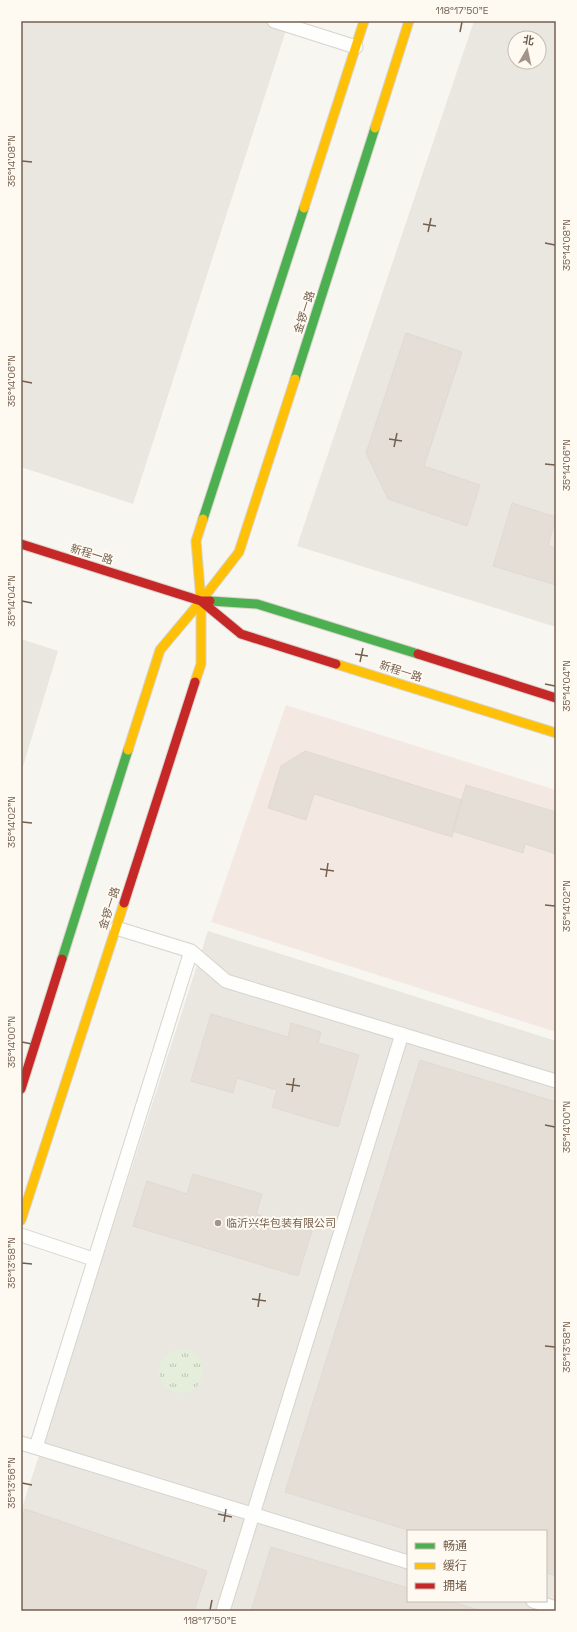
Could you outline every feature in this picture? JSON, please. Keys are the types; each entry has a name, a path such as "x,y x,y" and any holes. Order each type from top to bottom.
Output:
{"main road":[{"name":"金锣一路","path":"21,1220 201,664 201,601 196,541 364,21"},
{"name":"金锣一路","path":"21,1089 160,650 239,552 409,21"},
{"name":"新程一路","path":"21,544 201,601 257,604 556,698"},
{"name":"新程一路","path":"201,601 241,634 556,733"}],"lane":[{"path":"274,21 356,47"},
{"path":"116,928 191,950 226,981 556,1081"},
{"path":"36,1447 191,950"},
{"path":"223,1611 402,1034"},
{"path":"21,1235 94,1259"},
{"path":"21,1443 407,1562"},
{"path":"536,1602 556,1608"}],"shaded area":[{"path":"21,21 289,21 133,504 21,467"},
{"path":"474,21 556,21 556,627 297,546"},
{"path":"21,639 58,651 21,773"},
{"path":"286,705 556,790 556,1032 211,922"},
{"path":"208,931 556,1041 556,1611 21,1611 21,1511"}],"green space":[{"path":"177,1349 185,1349 197,1355 203,1367 203,1375 197,1387 185,1393 177,1393 165,1387 159,1375 159,1367 165,1355"}],"building":[{"path":"406,333 462,352 424,466 480,485 467,526 388,499 366,453"},
{"path":"512,503 556,517 548,546 556,548 556,585 493,566"},
{"path":"305,751 462,800 452,837 314,794 306,820 268,808 281,766"},
{"path":"466,785 556,812 556,854 525,844 523,853 452,831"},
{"path":"211,1014 288,1037 291,1023 321,1032 318,1043 359,1055 338,1127 272,1107 277,1090 237,1078 233,1093 191,1081"},
{"path":"420,1060 556,1102 556,1576 547,1573 547,1530 408,1530 285,1492"},
{"path":"193,1174 262,1194 256,1214 312,1231 298,1276 133,1226 147,1181 187,1194"},
{"path":"25,1509 207,1571 194,1611 21,1611 21,1521"},
{"path":"271,1547 407,1588 407,1602 452,1602 482,1611 251,1611"}],"traffic: fast":[{"path":"295,379 375,128"},
{"path":"203,519 304,208"},
{"path":"210,601 257,604 418,654"},
{"path":"62,959 128,750"}],"traffic: slow":[{"path":"304,208 364,21"},
{"path":"375,128 409,21"},
{"path":"195,682 201,664 201,601 239,552 295,379"},
{"path":"128,750 160,650 201,601 196,541 203,519"},
{"path":"336,664 556,733"},
{"path":"21,1220 124,903"}],"traffic: jam":[{"path":"21,544 201,601 210,601"},
{"path":"201,601 241,634 336,664"},
{"path":"418,654 556,698"},
{"path":"124,903 195,682"},
{"path":"21,1089 62,959"}],"place":[{"name":"临沂兴华包装有限公司","path":"218,1223"}]}
